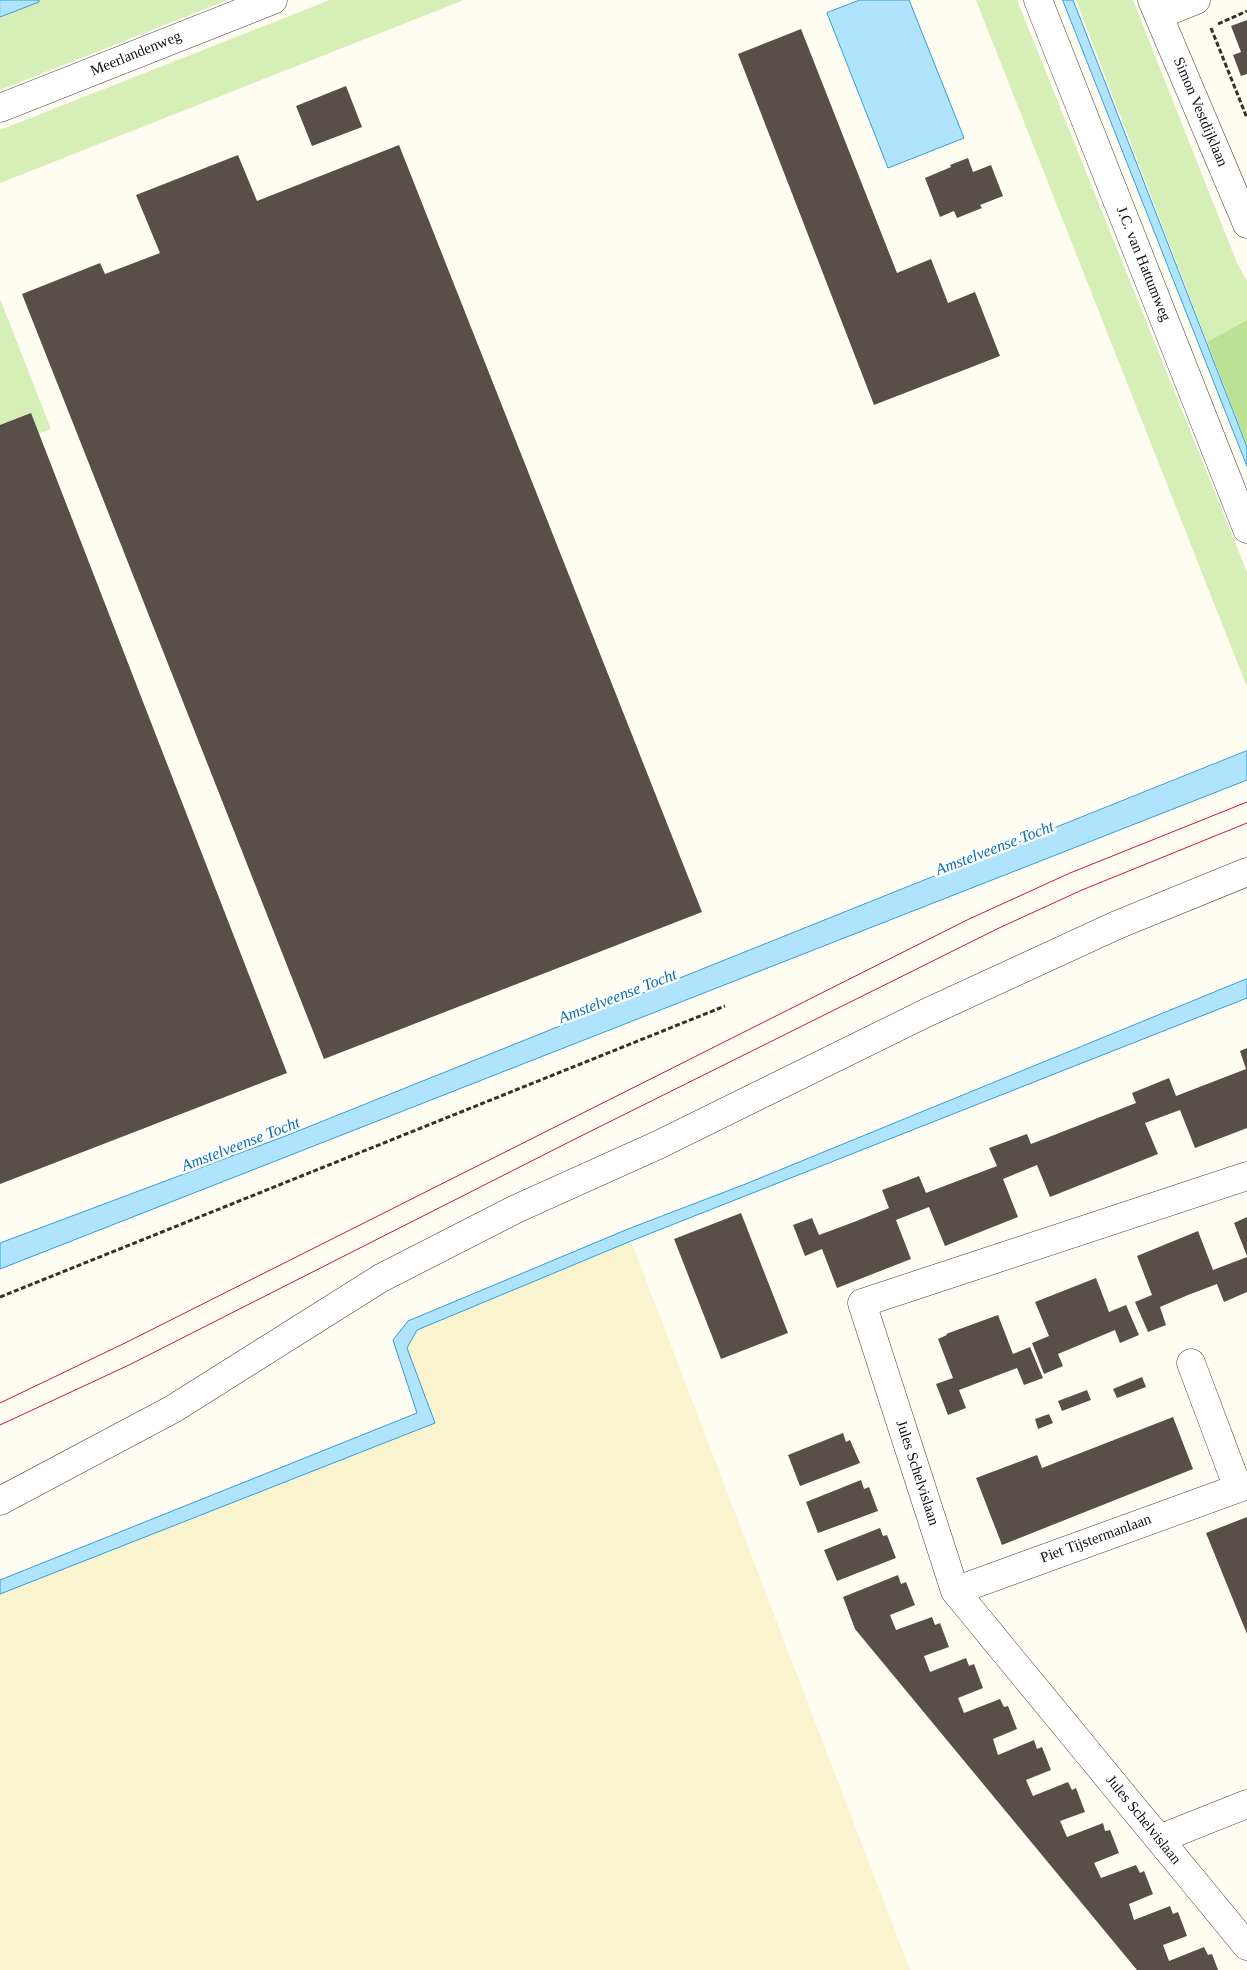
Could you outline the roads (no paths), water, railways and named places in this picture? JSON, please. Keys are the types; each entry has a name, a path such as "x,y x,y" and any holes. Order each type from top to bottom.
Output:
{"street":[{"name":"Meerlandenweg","path":"0,108 273,0"},
{"name":"J.C. van Hattumweg","path":"1038,0 1247,529"},
{"path":"1156,8 1196,0"},
{"name":"Simon Vestdijklaan","path":"1156,8 1247,224"},
{"path":"0,1501 173,1409 381,1278 499,1218 658,1144 926,1012 1118,925 1247,872"},
{"name":"Jules Schelvislaan","path":"1247,1176 862,1303 955,1591 1247,1946"},
{"name":"Piet Tijstermanlaan","path":"955,1591 1242,1486 1191,1363"},
{"path":"1159,1839 1247,1804"}],"water":[{"path":"0,0 39,0 39,2 0,17"},
{"path":"860,0 909,0 964,138 888,168 827,13"},
{"path":"1063,0 1073,0 1247,447 1247,466"},
{"path":"1247,751 1247,780 0,1269 0,1243 288,1135"},
{"path":"1247,979 1247,998 631,1241 417,1330 407,1348 435,1423 0,1594 0,1580 417,1413 393,1340 408,1321 628,1229 743,1185"}],"tram line":[{"path":"0,1403 125,1343 967,920 1070,873 1247,802"},
{"path":"0,1425 129,1365 575,1139 999,928 1082,890 1247,823"}],"water label":[{"name":"Amstelveense Tocht","path":"995,849"},
{"name":"Amstelveense Tocht","path":"618,997"},
{"name":"Amstelveense Tocht","path":"241,1145"}]}
